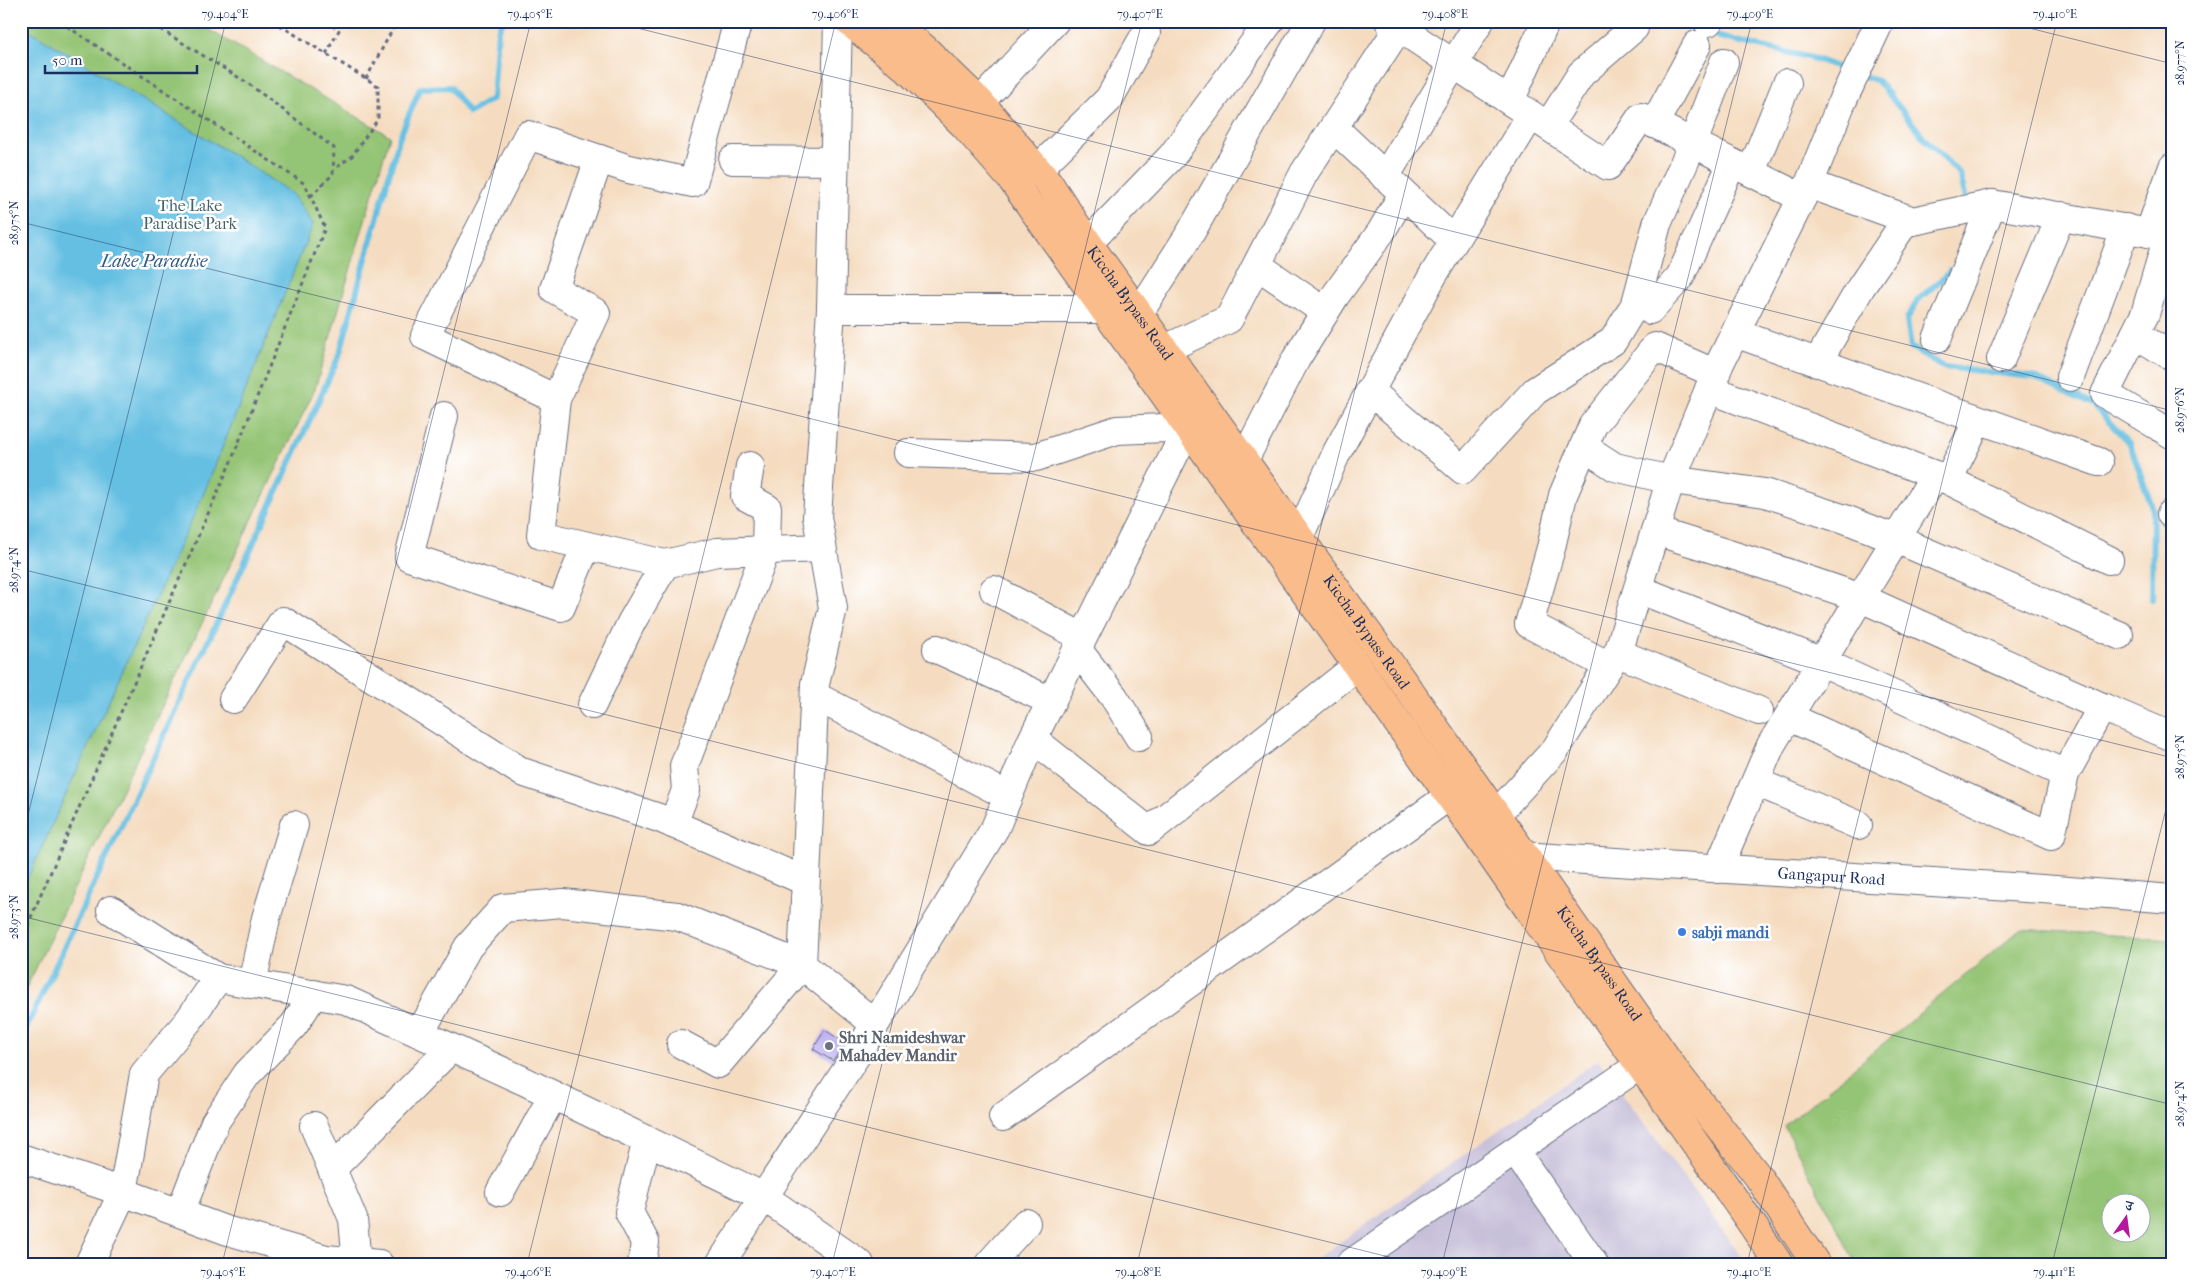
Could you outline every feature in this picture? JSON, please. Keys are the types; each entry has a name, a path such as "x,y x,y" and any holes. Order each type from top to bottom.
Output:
{"main road":[{"path":"848,21 906,68 949,110 1012,180 1450,796 1535,920 1728,1187 1779,1264"},
{"name":"Kiccha Bypass Road","path":"892,21 925,49 974,97 1048,182 1088,243 1527,857 1557,904 1679,1076 1757,1175 1816,1264"},
{"path":"949,110 974,97"},
{"path":"1188,428 1210,412"},
{"path":"1275,551 1299,537"},
{"path":"1450,796 1473,781"},
{"path":"1535,920 1557,904"}],"street":[{"path":"556,399 425,336 528,135 629,169 693,183 738,21"},
{"path":"681,1044 718,1064 802,965 815,684 833,608 817,517 830,309 838,21"},
{"path":"974,97 1055,21"},
{"path":"1088,243 1172,156 1270,21"},
{"path":"1138,312 1191,232 1311,21"},
{"path":"1244,460 1296,359 1325,312 1381,232 1394,185 1453,63 1480,21"},
{"path":"1530,114 1546,21"},
{"path":"1484,845 1497,815 1555,750 1614,659 1638,589 1671,480 1735,333 1806,191 1880,21"},
{"path":"1165,349 1229,319 1304,173 1334,128 1398,23 1453,63 1608,166 1641,117 1741,168 1806,191 1913,221 1987,205 2138,230 2167,239 2166,270 2105,394 2173,435"},
{"path":"1299,537 1337,452 1432,277 1530,114 1581,74 1634,28"},
{"path":"1654,124 1705,29"},
{"path":"1037,170 1109,100 1146,33"},
{"path":"1370,391 1463,470 1535,391 1613,341 1636,303 1657,224 1693,143 1724,62"},
{"path":"1636,303 1650,310 1680,277 1786,83"},
{"path":"1334,128 1454,241"},
{"path":"599,159 554,289 596,312 556,399 541,534 665,564 717,552 822,548"},
{"path":"733,160 834,161"},
{"path":"2070,377 2138,230 2167,204 2173,167"},
{"path":"1937,339 1987,205"},
{"path":"2001,359 2061,216"},
{"path":"1817,363 1861,288 1907,219"},
{"path":"1257,265 1325,312"},
{"path":"830,309 1103,310"},
{"path":"1735,333 2099,462"},
{"path":"2135,334 2173,357"},
{"path":"1759,711 1614,659 1529,624 1551,548 1563,495 1593,425 1655,347 1713,382 1941,478 2109,560"},
{"path":"444,416 409,558 561,608 586,546"},
{"path":"1718,869 1771,746 1896,539 1941,478 1978,420"},
{"path":"720,1264 875,1024 995,828 1051,701 1188,428 1117,430 1036,457 908,453"},
{"path":"1584,447 1615,467 1671,480 1766,493 1896,539 2119,635"},
{"path":"673,824 686,790 684,766 766,550 767,508 745,496 750,466"},
{"path":"1656,531 1861,598 2102,707 2173,736"},
{"path":"592,705 631,623 665,564"},
{"path":"1638,589 1822,662 2065,774"},
{"path":"994,590 1079,643 1139,737"},
{"path":"233,699 283,621 522,772 673,824 805,881"},
{"path":"938,649 1051,701"},
{"path":"1033,739 1149,830 1357,666"},
{"path":"815,696 1008,796"},
{"path":"1789,717 2051,836 2065,774 2102,707"},
{"path":"1756,782 1858,825"},
{"path":"1003,1117 1450,796"},
{"path":"252,984 266,918 294,825"},
{"name":"Gangapur Road","path":"1484,845 1527,857 2173,899"},
{"path":"420,1033 468,947 503,908 563,903 677,916 802,965 875,1024"},
{"path":"111,910 218,978 346,1000 553,1095 764,1197 860,1264"},
{"path":"89,1264 123,1192 144,1074 190,1020 218,978"},
{"path":"180,1213 215,1122 247,1074 294,1025 314,994"},
{"path":"332,1169 451,1048"},
{"path":"1350,1264 1640,1065"},
{"path":"500,1192 553,1095"},
{"path":"21,1158 123,1192 225,1230 266,1254 365,1263 353,1219 314,1126"},
{"path":"642,1264 645,1242 629,1212 647,1140"},
{"path":"1515,1151 1594,1264"},
{"path":"989,1264 1026,1223"}],"path":[{"path":"21,940 232,458 326,228 306,184 59,21"},
{"path":"147,21 246,82 334,148 333,174 311,196"},
{"path":"273,21 378,86 378,119 352,156 333,169"},
{"path":"325,21 339,30"},
{"path":"326,54 344,21"},
{"path":"366,79 397,21"}],"shaded area":[{"path":"1598,1060 1747,1264 1309,1264"}],"green space":[{"name":"Lake Paradise","path":"21,21 194,21 390,136 315,389 21,999"},
{"path":"2021,929 2173,939 2173,1264 1856,1264 1784,1126"}],"water":[{"name":"Lake Paradise","path":"21,25 235,156 294,195 313,224 204,493 21,893"}],"building":[{"name":"Shri Namideshwar Mahadev Mandir","path":"825,1030 845,1043 833,1061 813,1049"}],"waterway":[{"path":"21,1039 220,616 339,356 399,139 420,88 450,87 469,113 493,98 498,31 503,21"},
{"path":"1693,21 1719,37 1816,59 1848,71"},
{"path":"1863,76 1878,81 1925,139 1960,174 1967,203"},
{"path":"1952,270 1918,300 1907,319 1911,347 1944,367 2033,377 2093,405 2130,444 2153,510 2152,599"}],"place":[{"name":"sabji mandi","path":"1682,932"},
{"name":"Shri Namideshwar Mahadev Mandir","path":"829,1046"}],"park label":[{"name":"The Lake Paradise Park","path":"190,214"}]}
